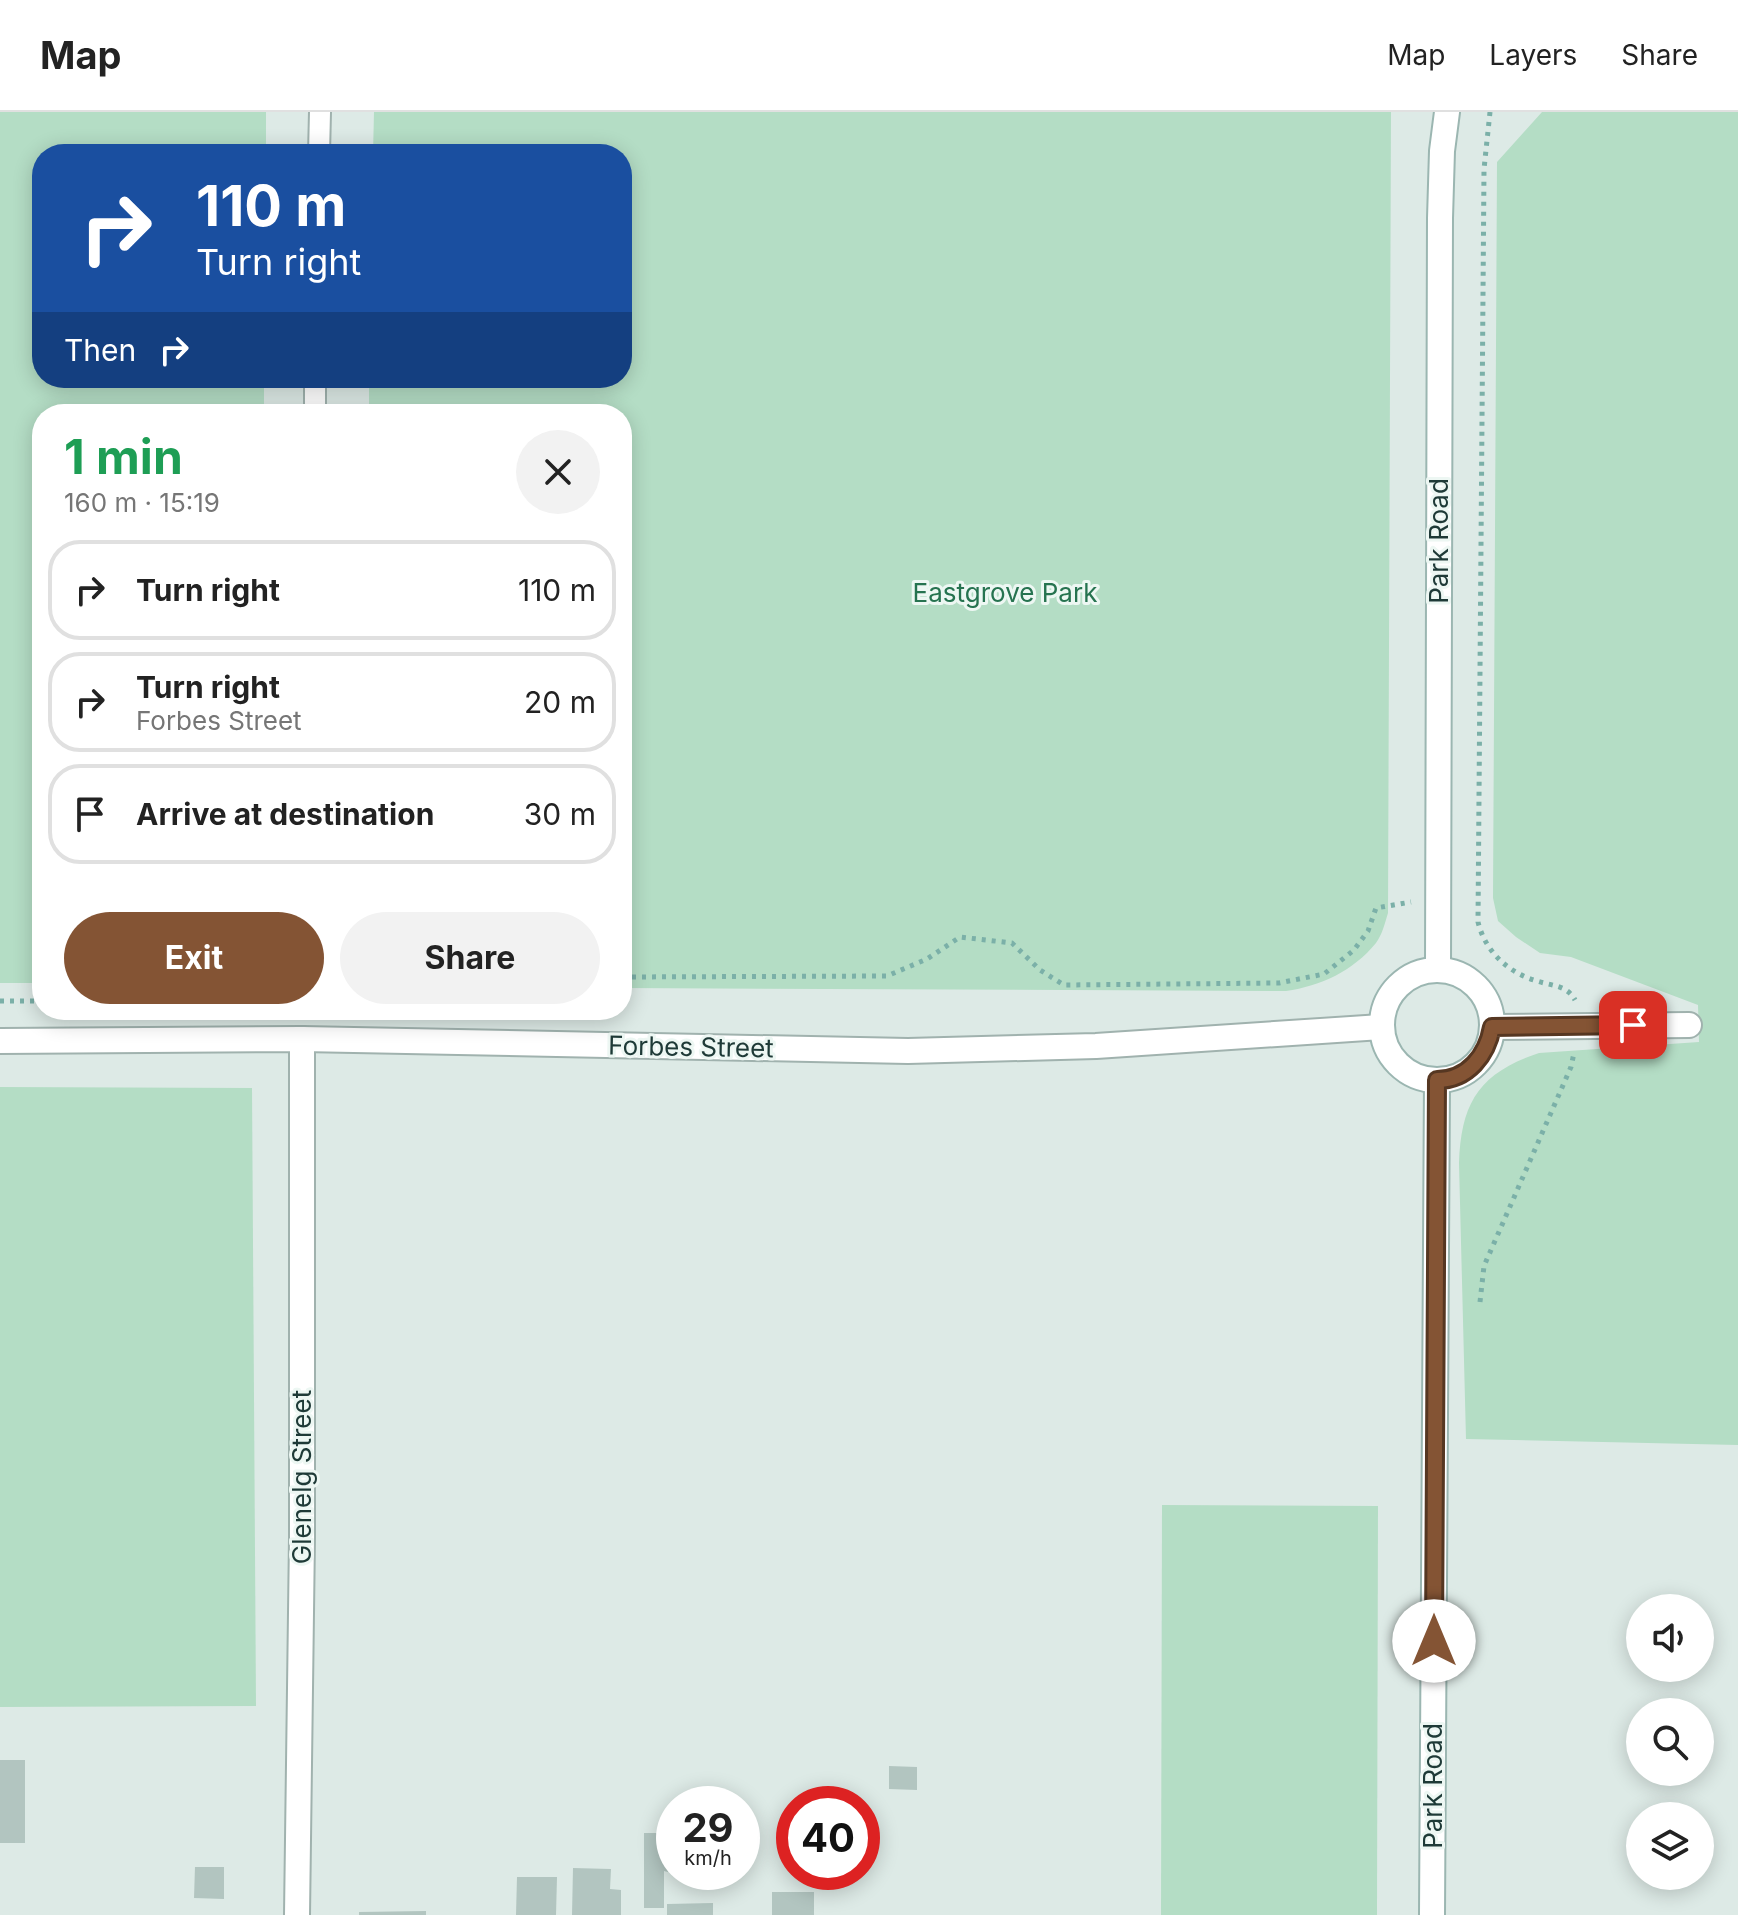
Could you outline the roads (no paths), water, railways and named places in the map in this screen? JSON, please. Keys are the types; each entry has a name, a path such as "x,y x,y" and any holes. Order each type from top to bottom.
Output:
{"street":[{"name":"Park Road","path":"1438,969 1440,234 1442,151 1447,112"},
{"path":"1438,969 1464,977 1475,986 1484,997 1492,1027 1486,1050 1478,1061 1457,1076 1437,1080 1418,1077 1396,1063 1388,1052 1381,1027 1383,1011 1397,986 1408,977 1438,969"},
{"path":"1492,1027 1689,1025"},
{"name":"Forbes Street","path":"0,1041 302,1039 908,1051 1096,1046 1381,1027"},
{"name":"Glenelg Street","path":"297,1915 302,1537 302,1039"},
{"name":"Park Road","path":"1432,1915 1437,1080"}],"lane":[{"path":"319,144 320,112"}],"park label":[{"name":"Eastgrove Park","path":"1005,593"}]}
